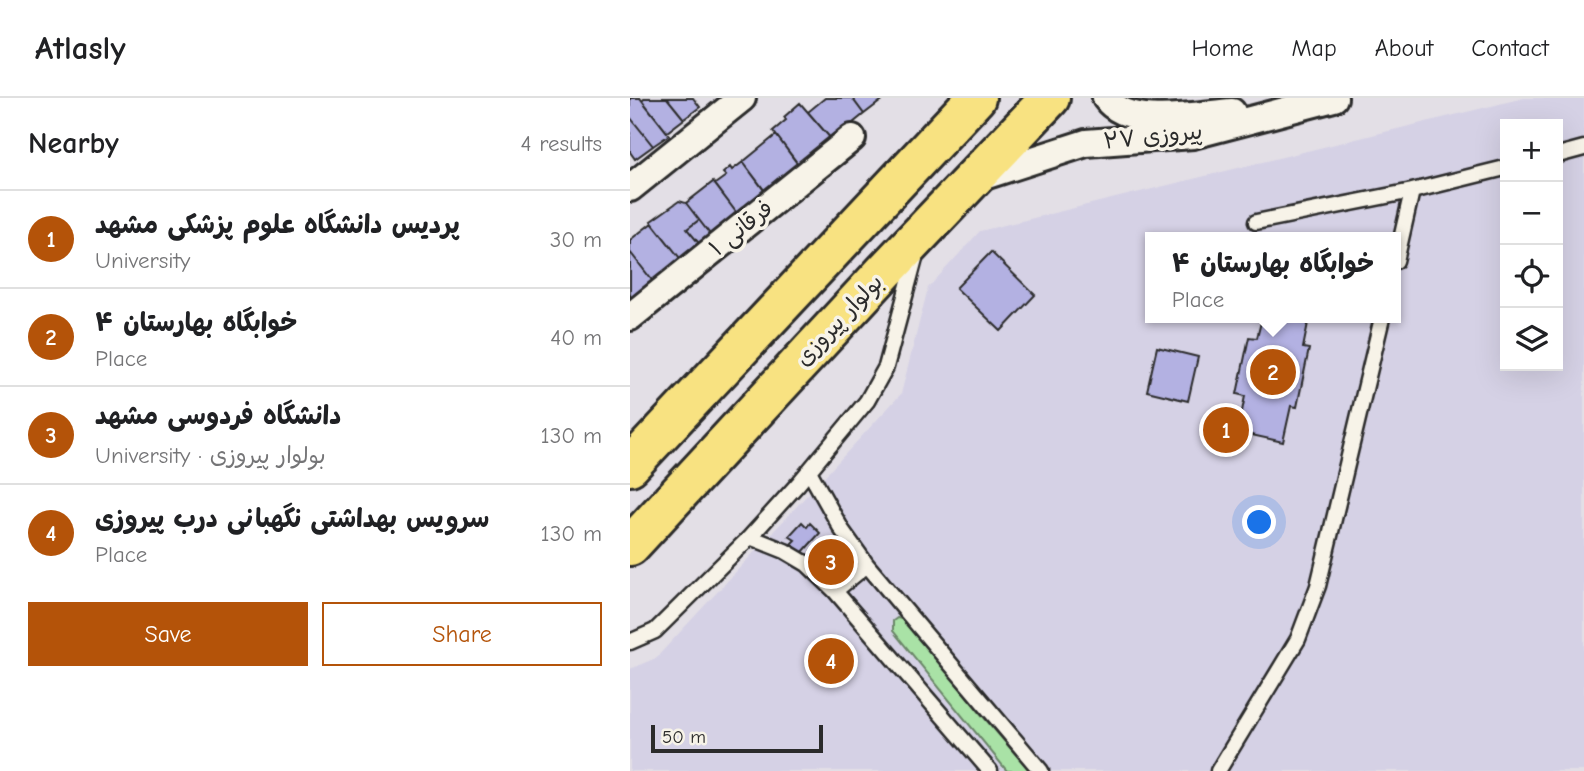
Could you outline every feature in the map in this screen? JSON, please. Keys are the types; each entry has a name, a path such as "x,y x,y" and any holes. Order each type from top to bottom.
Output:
{"main road":[{"name":"بولوار پیروزی","path":"630,546 1050,98"},
{"path":"630,466 969,101"}],"street":[{"path":"630,188 742,98"},
{"path":"1106,98 1124,112 1146,118 1239,105 1293,107"},
{"name":"پیروزی ۲۷","path":"973,180 1086,143 1193,135 1334,98"},
{"name":"فرقانی ۱","path":"630,317 852,138"}],"lane":[{"path":"1563,154 1584,148"},
{"path":"1256,222 1412,191 1500,169"},
{"path":"1401,236 1412,191"},
{"path":"630,642 654,631 750,537 867,401 886,367 922,232"},
{"path":"1218,771 1298,639 1318,586 1381,323"},
{"path":"809,471 842,530 867,565 1041,771"},
{"path":"750,537 785,551 807,564 835,591 990,771"},
{"path":"835,591 867,565"}],"shaded area":[{"path":"1524,98 1584,98 1584,771 630,771 630,669 656,658 901,394 928,288 980,231"}],"green space":[{"path":"897,618 906,620 1030,771 1007,771 893,631 893,621"}],"building":[{"path":"630,98 640,98 669,135 653,146 630,117"},
{"path":"667,98 684,119 667,132 642,100"},
{"path":"667,98 693,98 700,107 684,119"},
{"path":"825,98 852,98 864,114 832,140 808,112"},
{"path":"852,98 885,98 864,114"},
{"path":"800,103 832,140 802,169 773,131"},
{"path":"630,117 653,146 635,159 630,152"},
{"path":"776,135 799,166 766,193 743,162"},
{"path":"743,162 768,195 739,216 715,184 726,176 723,173 730,167 732,170"},
{"path":"713,182 739,216 713,238 686,203"},
{"path":"679,201 686,203 699,220 687,229 702,247 683,262 651,221"},
{"path":"699,220 713,238 702,247 687,229"},
{"path":"652,223 683,262 655,284 630,252 630,240"},
{"path":"630,252 655,284 630,302"},
{"path":"991,252 1035,295 1001,331 956,288"},
{"path":"1261,323 1308,323 1303,348 1309,349 1297,407 1291,406 1283,442 1238,432 1245,396 1237,394 1249,337 1257,338"},
{"path":"1157,347 1198,357 1188,401 1147,391"},
{"path":"802,522 807,527 810,523 820,533 802,553 791,544 795,540 789,536"},
{"path":"830,651 841,661 832,670 822,660"}],"place":[{"name":"خوابگاه بهارستان ۴","path":"1273,372"},
{"name":"پردیس دانشگاه علوم پزشکی مشهد","path":"1226,430"},
{"name":"دانشگاه فردوسی مشهد","path":"831,562"},
{"name":"سرویس بهداشتی نگهبانی درب پیروزی","path":"831,661"}]}
